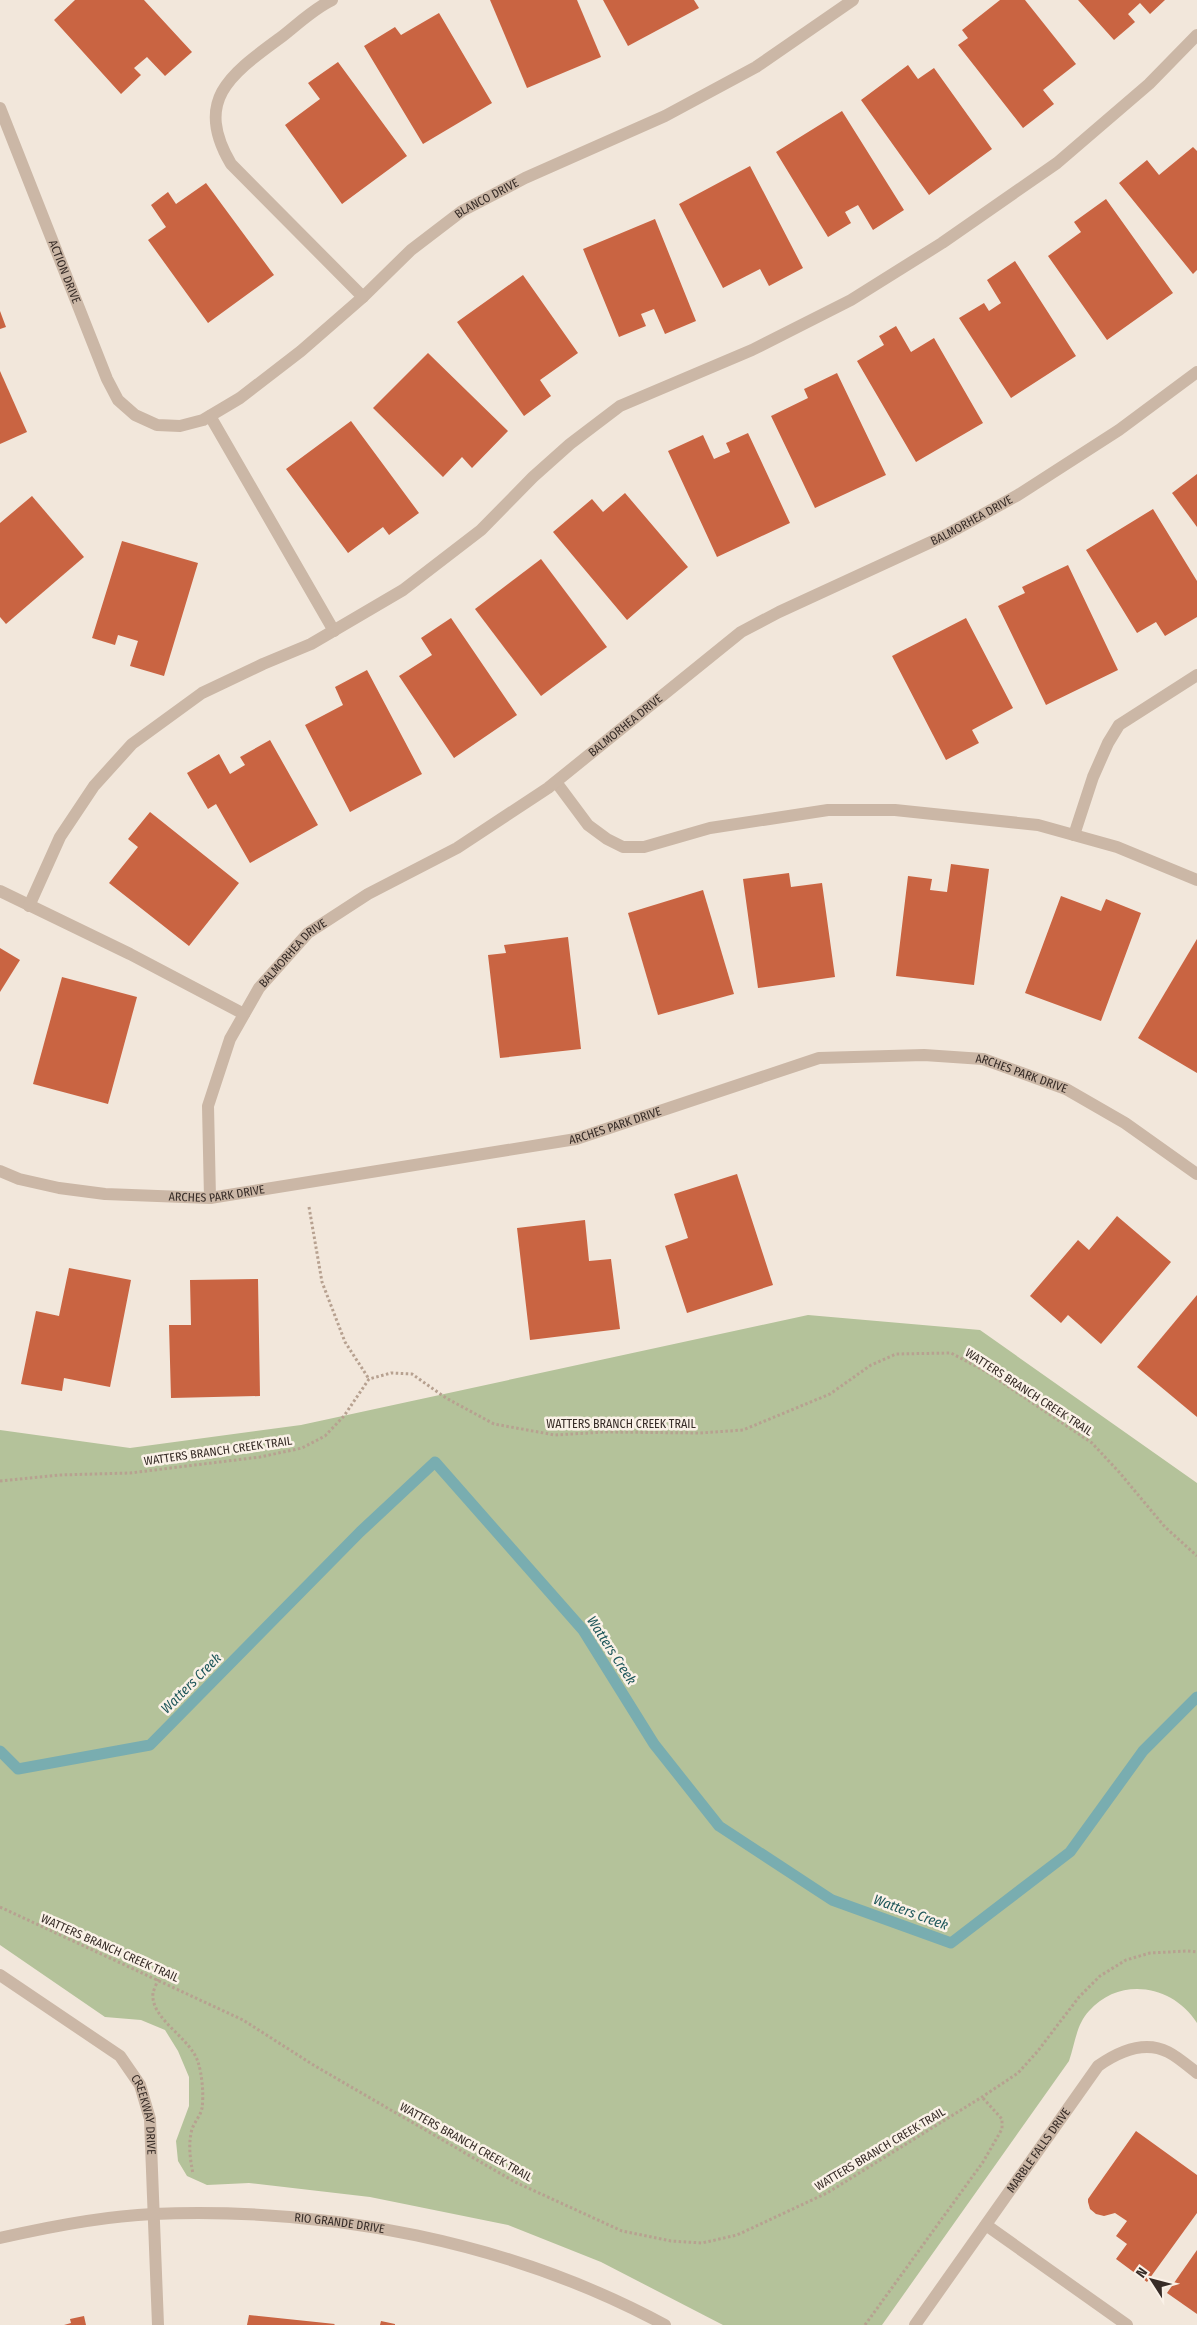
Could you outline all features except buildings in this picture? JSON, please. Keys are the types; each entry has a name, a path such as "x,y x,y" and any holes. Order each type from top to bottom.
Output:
{"street":[{"path":"332,0 243,66 228,82 218,102 216,124 220,145 232,164 363,297"},
{"name":"BLANCO DRIVE","path":"149,421 157,425 180,426 210,416 240,398 278,369 363,297 411,250 462,211 524,178 665,116 756,67 853,0"},
{"path":"28,906 60,837 94,786 132,744 202,693 311,644 403,590 481,530 533,477 570,444 620,406 752,350 842,304 949,238 1057,163 1149,84 1197,35"},
{"name":"ACTION DRIVE","path":"0,108 107,379 118,400 135,415 149,421"},
{"name":"BALMORHEA DRIVE","path":"210,1198 208,1106 230,1039 259,988 308,933 368,894 457,848 556,782 741,632 779,612 944,536 1018,495 1119,430 1197,372"},
{"path":"210,416 334,631"},
{"path":"1074,835 1092,777 1119,725 1197,675"},
{"path":"556,782 588,825 607,840 623,847 644,847 710,828 828,810 895,810 949,814 1038,825 1116,847 1197,880"},
{"path":"0,891 130,954 244,1014"},
{"name":"ARCHES PARK DRIVE","path":"0,1171 19,1179 59,1188 105,1194 210,1198 576,1139 819,1058 924,1054 983,1060 1066,1089 1125,1123 1197,1174"},
{"name":"CREEKWAY DRIVE","path":"0,1974 120,2056 140,2085 150,2119 152,2214 158,2325"},
{"name":"MARBLE FALLS DRIVE","path":"915,2325 1098,2066 1113,2056 1131,2049 1149,2048 1167,2052 1197,2073"},
{"name":"RIO GRANDE DRIVE","path":"0,2238 50,2227 152,2214 268,2214 344,2222 421,2236 531,2266 607,2297 665,2325"},
{"path":"986,2225 1128,2325"}],"path":[{"path":"307,1182 310,1221 322,1282 345,1342 369,1379"},
{"name":"WATTERS BRANCH CREEK TRAIL","path":"0,1481 59,1474 130,1472 260,1457 302,1448 325,1436 344,1416 369,1379 391,1373 412,1374 446,1398 494,1424 555,1435 605,1432 700,1434 743,1430 830,1394 871,1365 896,1354 951,1353 984,1371 1092,1442 1164,1527 1197,1556"},
{"name":"WATTERS BRANCH CREEK TRAIL","path":"0,1908 158,1979 243,2020 315,2066 514,2182 622,2231 670,2241 702,2243 737,2235 827,2193 1018,2073 1037,2052 1079,1997 1100,1976 1126,1960 1150,1953 1197,1952"},
{"path":"158,1979 153,1994 155,2006 161,2017 186,2040 193,2050 198,2063 202,2108 192,2128 188,2152 193,2174"},
{"path":"865,2325 983,2162 1002,2129 1002,2119 982,2097"}],"green space":[{"path":"808,1315 980,1330 1197,1483 1197,2023 1187,2010 1174,2000 1160,1993 1146,1990 1130,1989 1116,1993 1102,2000 1089,2011 1081,2022 1069,2061 882,2325 723,2325 601,2262 508,2225 370,2197 249,2183 207,2185 187,2176 178,2161 176,2141 189,2106 189,2077 178,2051 165,2030 141,2020 105,2017 0,1945 0,1430 130,1448 301,1425"}],"waterway":[{"name":"Watters Creek","path":"0,1751 18,1769 150,1745 360,1532 435,1462 583,1630 654,1744 719,1826 832,1900 951,1943 1070,1852 1143,1751 1197,1697"}]}
